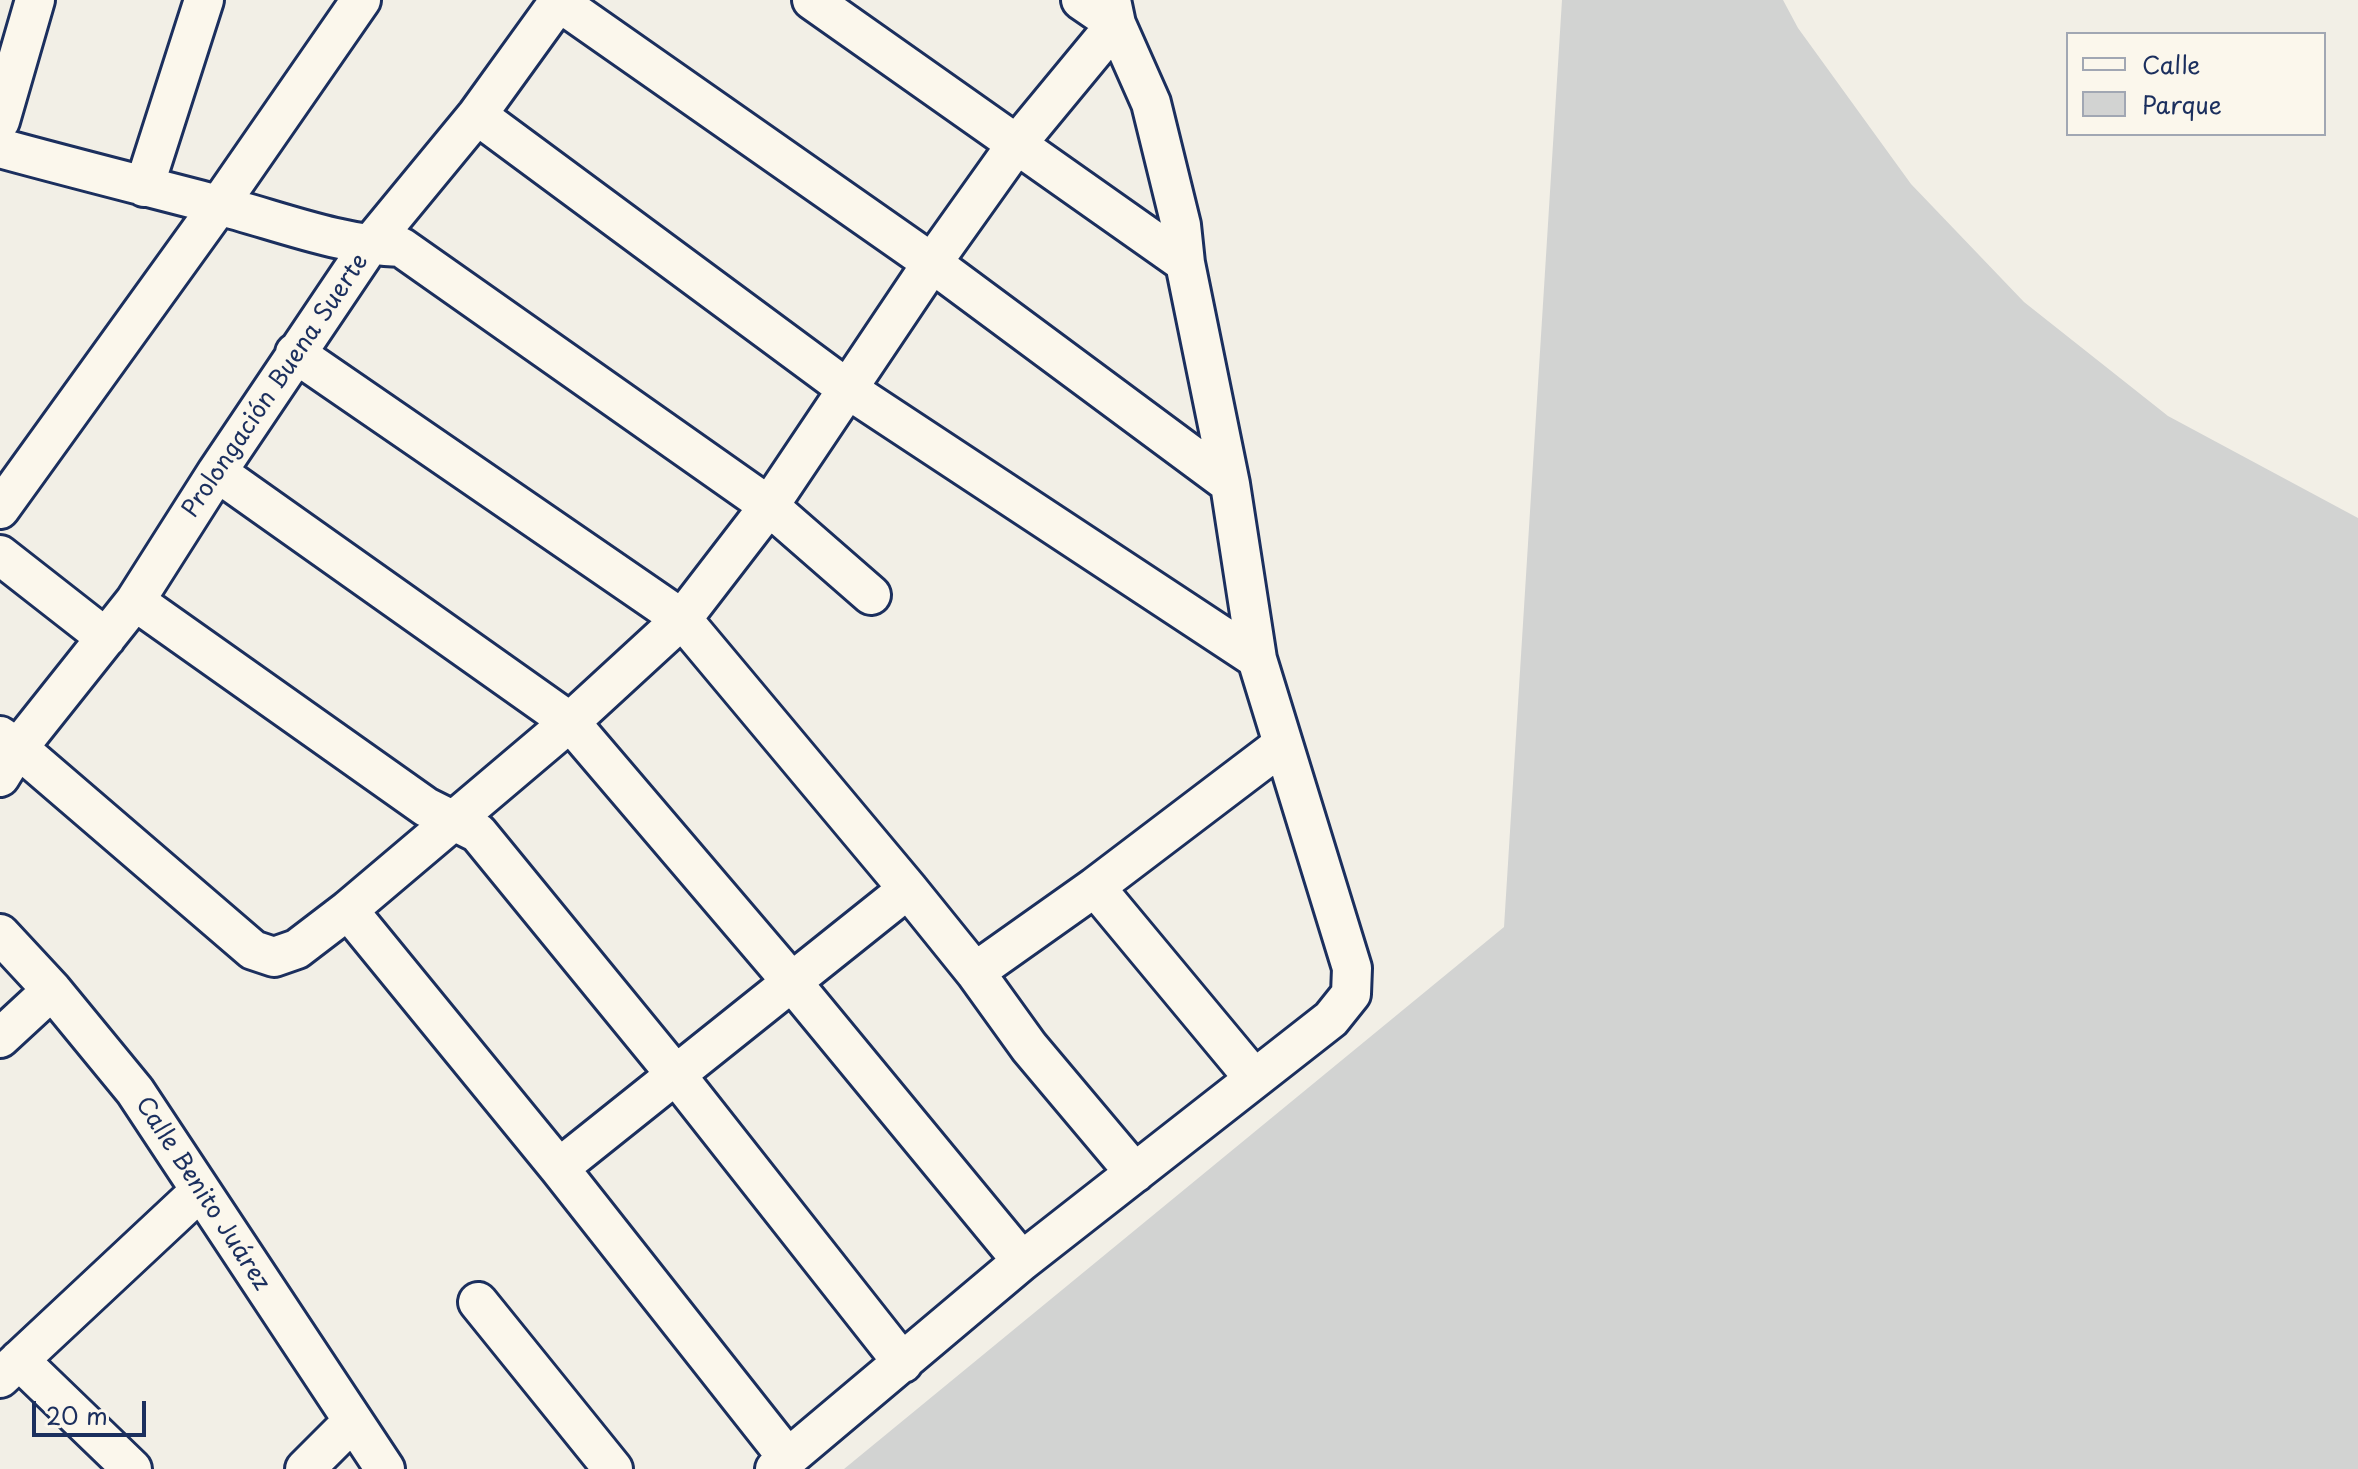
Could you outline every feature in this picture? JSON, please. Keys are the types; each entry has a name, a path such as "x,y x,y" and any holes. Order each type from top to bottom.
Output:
{"street":[{"path":"0,121 35,0"},
{"path":"144,187 204,0"},
{"path":"0,509 219,205 361,0"},
{"path":"812,0 1185,263"},
{"path":"348,910 559,1168 781,1463 1022,1261 1253,1077 1331,1019 1351,994 1352,968 1257,659 1230,484 1185,263 1181,225 1151,103 1114,12 1081,0"},
{"path":"559,1 932,263 1230,484"},
{"name":"Prolongación Buena Suerte","path":"6,753 135,601 295,353 369,246 477,115 559,1"},
{"path":"6,753 253,950 274,957 297,949 348,910 570,722 682,619 769,506 932,263 1114,12"},
{"path":"477,115 846,388 1257,659"},
{"path":"0,148 369,246 401,247 769,506 871,595"},
{"path":"295,353 682,619 908,889 975,972 1029,1047 1135,1173"},
{"path":"217,472 570,722 791,981 1022,1261"},
{"path":"0,555 106,638"},
{"path":"135,601 426,807 478,833 676,1075 903,1363"},
{"path":"975,972 1095,887 1282,745"},
{"path":"1095,887 1253,1077"},
{"path":"559,1168 908,889"},
{"name":"Calle Benito Juárez","path":"0,934 52,990 135,1091 385,1469"},
{"path":"0,1038 52,990"},
{"path":"132,1469 10,1369 200,1191"},
{"path":"478,1302 613,1469"},
{"path":"305,1469 352,1422"}],"green space":[{"path":"1562,0 1783,0 1798,28 1911,184 2024,302 2168,416 2358,518 2358,1469 844,1469 1504,927"}]}
